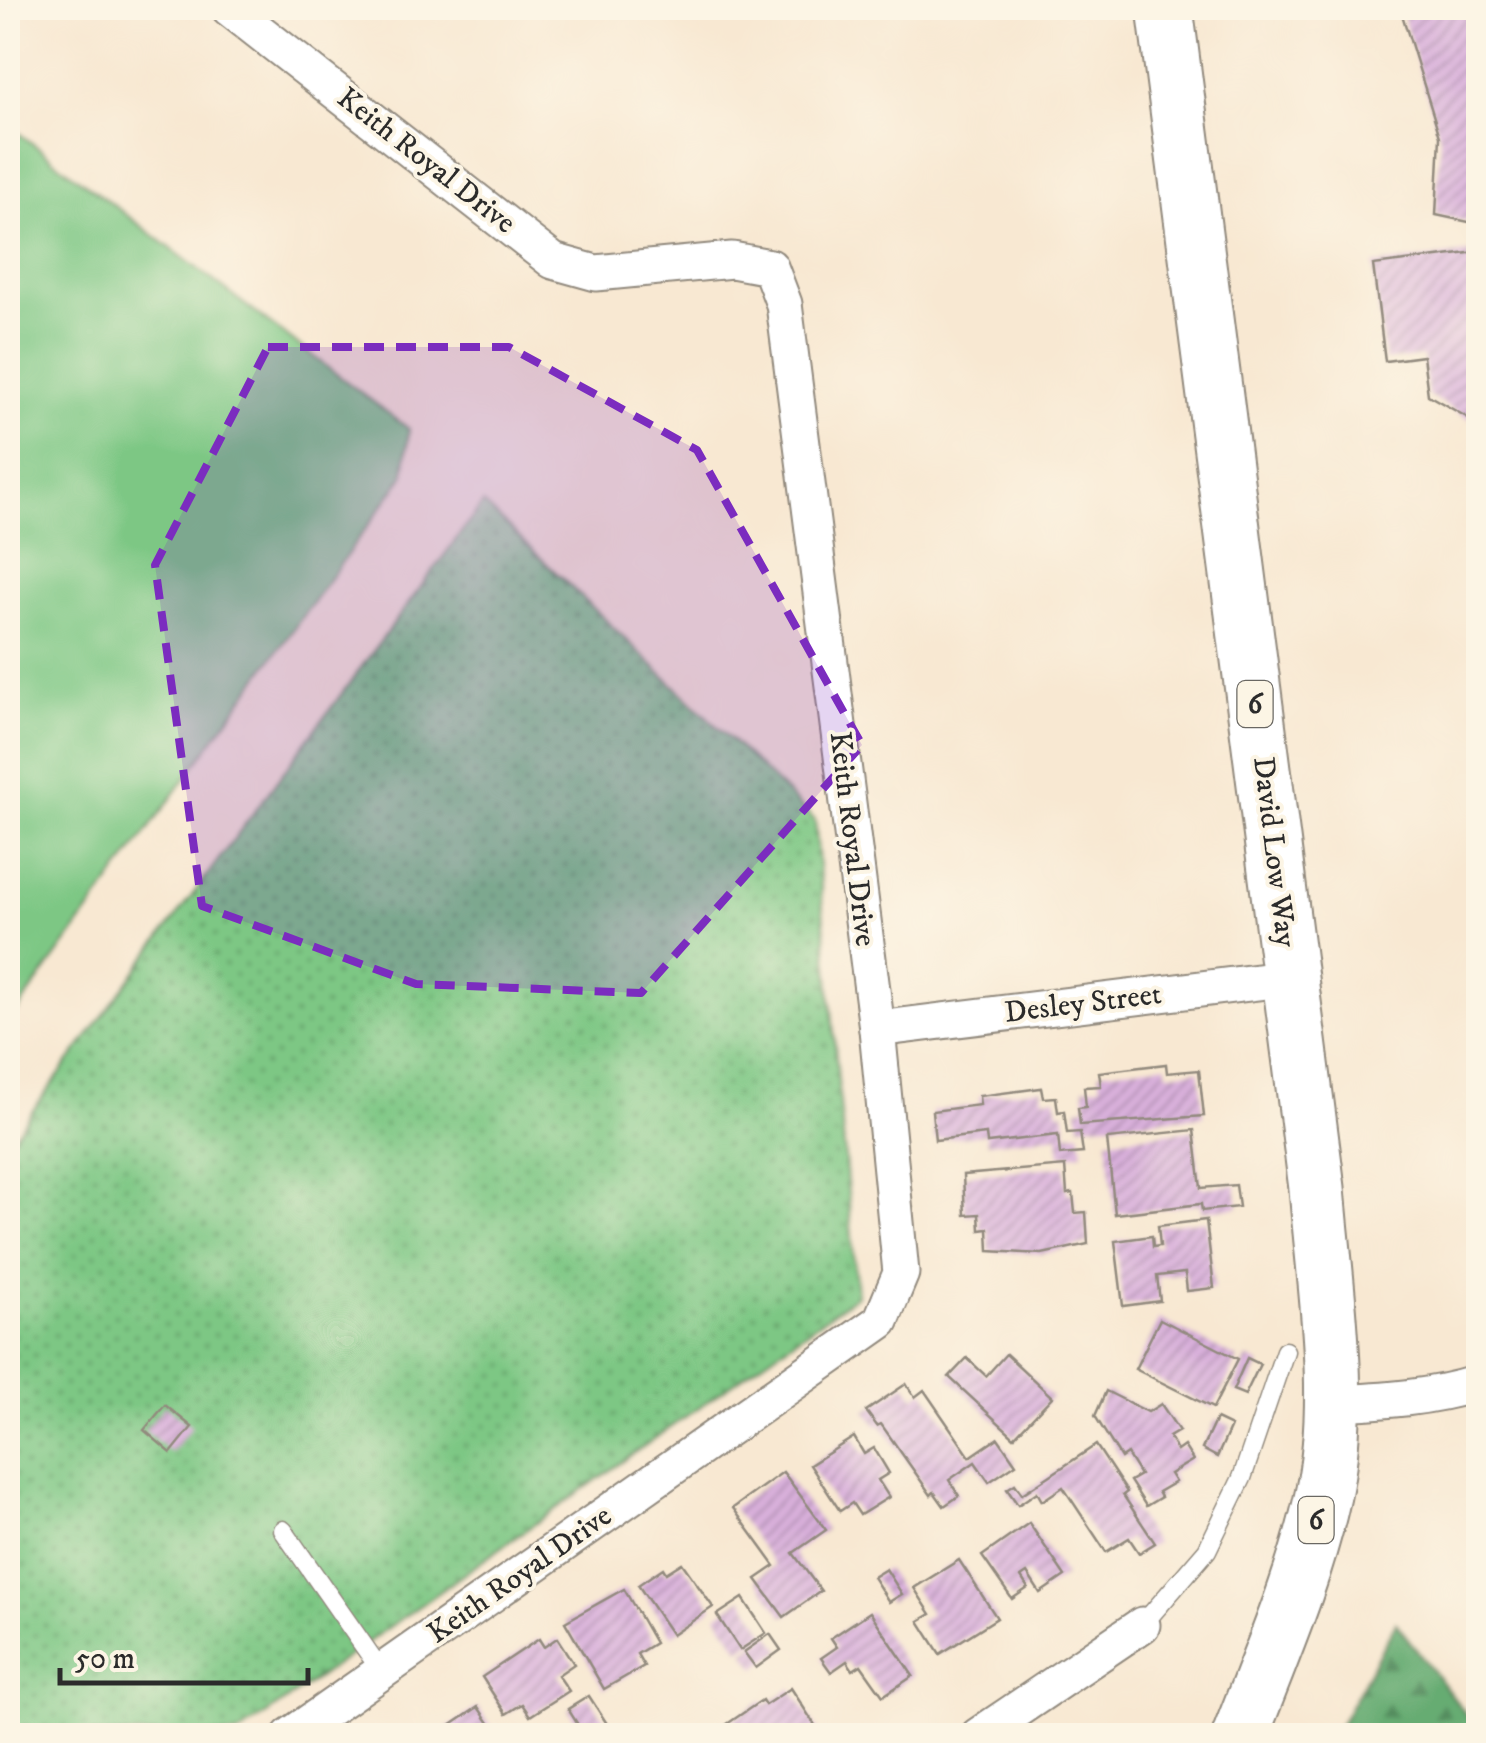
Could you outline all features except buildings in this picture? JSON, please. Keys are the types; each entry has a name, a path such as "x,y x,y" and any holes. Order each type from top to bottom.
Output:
{"main road":[{"name":"David Low Way","path":"1165,8 1316,1188 1332,1403 1323,1494 1303,1568 1240,1736"},
{"name":"David Low Way","path":"1214,1736 1280,1632"}],"street":[{"name":"Keith Royal Drive","path":"229,8 554,261 596,274 732,260 770,267 784,304 876,1030 901,1273 881,1320 290,1736"},
{"name":"Desley Street","path":"876,1030 1290,978"},
{"path":"1332,1403 1403,1400 1478,1382"},
{"path":"978,1736 1142,1625"}],"lane":[{"path":"1142,1625 1207,1550 1242,1478 1285,1351"},
{"path":"283,1530 382,1672"}],"highlighted area":[{"path":"268,347 509,347 697,450 862,745 641,993 416,984 202,906 155,565"}],"green space":[{"path":"8,125 409,429 404,476 8,1024"},
{"path":"483,503 815,820 857,1295 237,1735 8,1735 8,1144"},
{"path":"1396,1623 1478,1730 1478,1735 1334,1735"}]}
